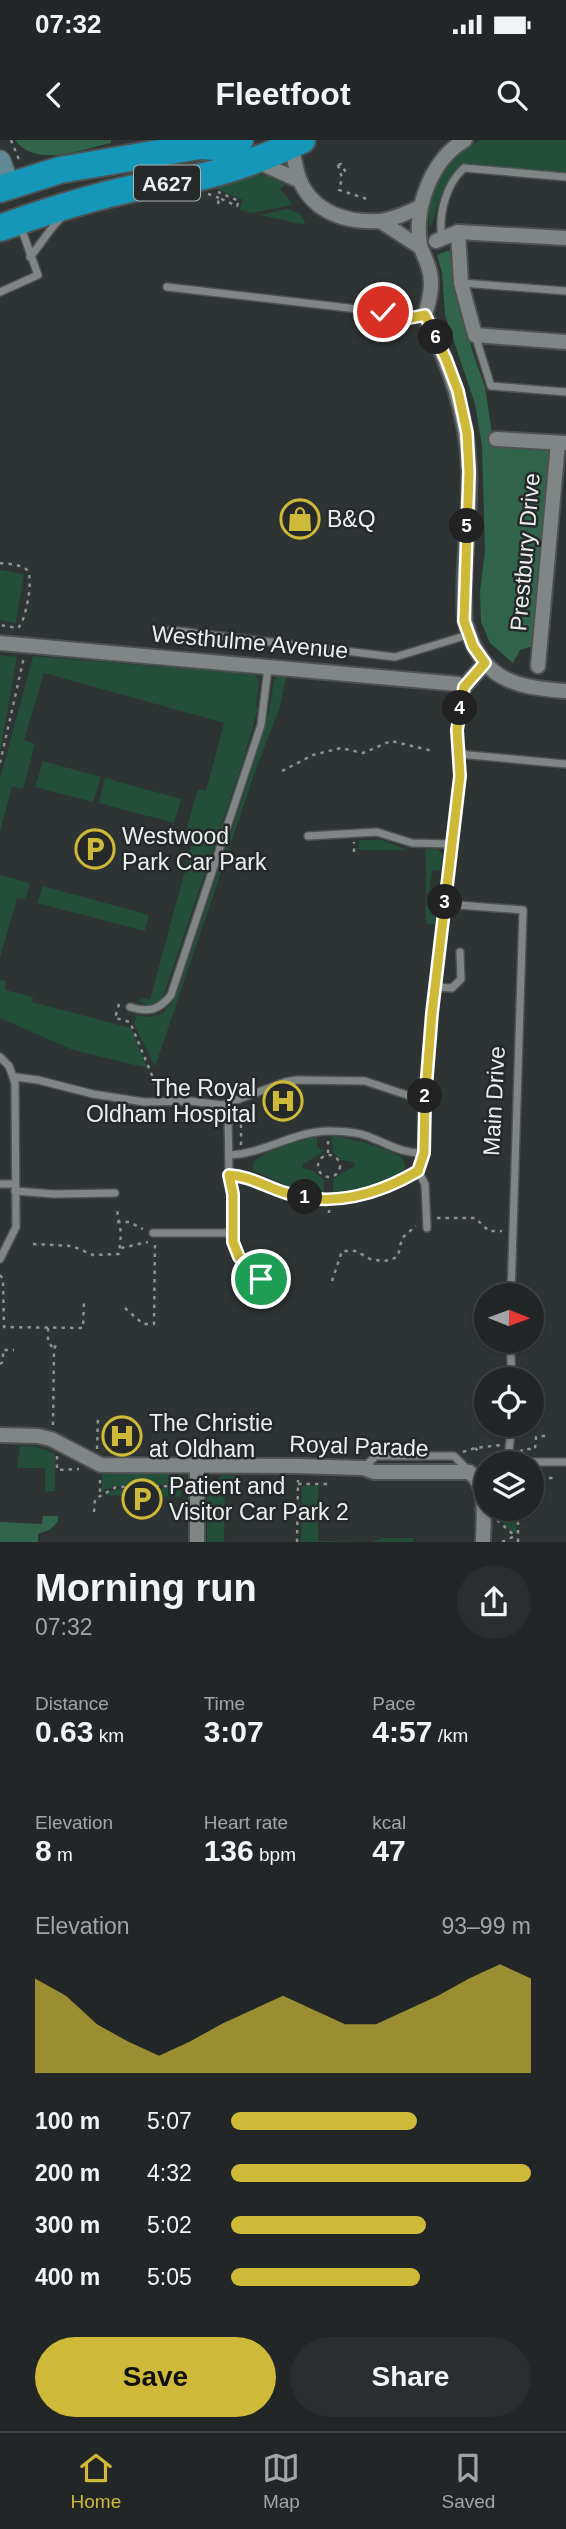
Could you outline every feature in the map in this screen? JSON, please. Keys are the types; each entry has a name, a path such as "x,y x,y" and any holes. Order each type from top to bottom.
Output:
{"highway":[{"name":"A627","path":"7,206 60,170 205,143 216,147 248,150 295,142"},
{"name":"A627","path":"7,206 59,195 77,202 146,186 186,181 248,150"}],"street":[{"path":"465,140 451,148 444,156 420,207 420,247 431,278 430,299 425,315 458,391 467,433 469,492 463,605 468,635 485,663 502,678 517,685 566,691"},
{"path":"295,142 300,181"},
{"path":"248,150 300,181 316,204 342,217 380,221 420,207"},
{"path":"7,206 10,161"},
{"path":"380,221 420,247"},
{"path":"439,239 458,232 566,238"},
{"path":"458,232 461,283 475,335 566,342"},
{"path":"496,439 562,443"},
{"name":"Prestbury Drive","path":"538,666 562,443"},
{"name":"Westhulme Avenue","path":"0,643 458,684 464,687"},
{"path":"464,687 485,663"},
{"name":"Royal Parade","path":"0,1435 51,1439 101,1465 363,1468 374,1472 473,1474"},
{"path":"197,1467 197,1542"},
{"path":"483,1542 487,1521"}],"lane":[{"path":"439,239 441,211 458,174 464,168 566,177"},
{"path":"30,257 45,233 77,202"},
{"path":"0,292 38,275 7,206"},
{"path":"461,283 566,291"},
{"path":"167,287 383,312 401,317 425,315"},
{"path":"475,335 491,386 566,392"},
{"path":"170,630 396,657 468,635"},
{"path":"130,1007 142,1011 155,1010 171,995 261,725 268,667"},
{"path":"423,1226 425,1184 418,1171 424,1153 425,1101 441,922 460,776 457,730 464,687"},
{"path":"458,754 566,764"},
{"path":"308,836 377,832 412,843 452,844"},
{"name":"Main Drive","path":"445,904 523,910 511,1283"},
{"path":"435,987 452,988 461,979 460,952"},
{"path":"0,1057 15,1077 16,1227 0,1259"},
{"path":"15,1077 93,1094 180,1105 223,1105 297,1080 365,1081 425,1101"},
{"path":"223,1105 228,1115 233,1242 239,1257 261,1279"},
{"path":"229,1154 246,1154 290,1137 328,1131 356,1133 404,1152 424,1153"},
{"path":"229,1175 241,1175 260,1181 295,1196 331,1198 368,1194 418,1171"},
{"path":"0,1184 54,1194 115,1193"},
{"path":"153,1233 232,1233"},
{"path":"363,1468 376,1456 454,1456 473,1474"},
{"path":"544,1462 566,1462"}],"path":[{"path":"10,161 11,140"},
{"path":"347,174 341,164 338,166 342,178 339,190 367,199"},
{"path":"205,187 239,201 237,206 205,193"},
{"path":"218,204 219,198"},
{"path":"0,564 27,570 29,579 28,607 22,624 18,628 0,625"},
{"path":"24,578 29,579"},
{"path":"0,763 24,657 24,646"},
{"path":"282,771 313,755 341,748 363,753 390,741 433,751"},
{"path":"119,1004 115,1018 130,1022 158,1090 176,1090 184,1122"},
{"path":"328,1131 328,1155"},
{"path":"328,1155 336,1158 339,1164 336,1174 329,1176 320,1172 318,1165 320,1159 328,1155"},
{"path":"329,1176 329,1185"},
{"path":"33,1244 72,1246 93,1255 119,1254 121,1233 117,1210"},
{"path":"434,1219 475,1218 489,1231 513,1231"},
{"path":"117,1222 139,1225 147,1233 153,1233"},
{"path":"332,1281 342,1251 356,1251 369,1259 391,1261 398,1256 402,1237 408,1230 423,1226"},
{"path":"121,1248 155,1240 153,1325 143,1324 125,1308"},
{"path":"0,1275 3,1279 4,1327 83,1328 84,1303"},
{"path":"48,1328 48,1342 55,1347 53,1428"},
{"path":"0,1364 3,1362 3,1350 14,1350"},
{"path":"93,1455 98,1447 100,1417"},
{"path":"522,1451 536,1449 536,1437 550,1435"},
{"path":"454,1456 475,1448 502,1445 502,1437"},
{"path":"520,1438 520,1451"},
{"path":"475,1448 478,1451"},
{"path":"57,1453 57,1469 90,1469"},
{"path":"100,1472 100,1494"},
{"path":"297,1473 297,1542"},
{"path":"544,1477 553,1478 553,1481"},
{"path":"298,1484 327,1484"},
{"path":"94,1512 95,1499 116,1487 190,1486"},
{"path":"498,1521 516,1536"},
{"path":"517,1521 518,1542"},
{"path":"502,1542 516,1536"}],"green space":[{"path":"15,140 111,140 111,143 60,155 47,155 24,149"},
{"path":"480,140 566,140 566,173 464,165 447,184 432,225 429,225 429,216 425,216 444,171 459,154"},
{"path":"251,174 268,176 285,185 280,189 291,205 252,213 239,210 243,200 209,186 202,188 203,195 184,190"},
{"path":"287,209 300,213 306,225 260,215"},
{"path":"449,250 472,350 485,387 494,446 552,450 536,645 520,650 513,663 490,643 481,622 480,591 485,551 482,446 475,404 445,315 442,272 437,255"},
{"path":"0,570 24,574 16,623 0,620"},
{"path":"0,655 17,657 0,753"},
{"path":"33,656 248,674 255,675 259,680 258,709 242,764 165,991 161,999 154,1004 147,1006 140,1001 141,998 150,1000 195,833 186,830 198,789 206,791 224,723 44,673 24,740 35,744 23,789 12,786 0,832 0,779"},
{"path":"287,674 280,707 255,772 155,1067 134,1025 136,1015 149,1017 162,1014 176,997 248,782 269,712 274,680"},
{"path":"43,761 101,777 93,802 35,787"},
{"path":"105,778 181,799 174,823 99,803"},
{"path":"359,840 382,840 407,850 359,850"},
{"path":"426,849 438,849 442,854 441,870 432,870 429,893 426,893"},
{"path":"0,875 30,883 25,900 17,898 0,958"},
{"path":"43,886 149,915 145,931 37,903"},
{"path":"426,897 438,897 435,924 426,924"},
{"path":"0,980 6,981 5,990 33,997 32,1002 131,1028 147,1068 73,1050 0,1018"},
{"path":"332,1136 359,1141 393,1153 402,1157 406,1168 392,1181 383,1185 333,1194 333,1179 355,1166 354,1162 341,1160 333,1152"},
{"path":"317,1137 317,1147 323,1150 322,1153 303,1164 302,1168 313,1171 324,1180 324,1194 294,1189 253,1170 253,1162 268,1152"},
{"path":"20,1446 37,1447 55,1454 55,1491 45,1492 45,1468 17,1468"},
{"path":"102,1474 178,1474 186,1477 187,1484 115,1486 102,1491"},
{"path":"223,1475 235,1476 235,1480 225,1481 224,1542 207,1542 207,1488"},
{"path":"302,1486 318,1486 318,1541 371,1542 301,1542"},
{"path":"181,1488 181,1497 103,1495 116,1489"},
{"path":"43,1516 58,1516 58,1522 49,1530 38,1534 38,1542 0,1542 0,1522 42,1524"},
{"path":"500,1521 517,1521 516,1534"},
{"path":"383,1538 413,1538 413,1542 371,1542"}],"place":[{"name":"B&Q","path":"300,519"},
{"name":"Westwood Park Car Park","path":"95,849"},
{"name":"The Royal Oldham Hospital","path":"283,1101"},
{"name":"The Christie at Oldham","path":"122,1436"},
{"name":"Patient and Visitor Car Park 2","path":"142,1499"}],"route":[{"path":"261,1279 239,1257 233,1242 233,1194 229,1175 241,1175 260,1181 295,1196 351,1197 385,1188 418,1171 423,1163 432,1013 460,776 457,730 464,687 485,663 473,646 464,621 469,472 467,433 458,391 425,315 410,318 383,312"}]}
